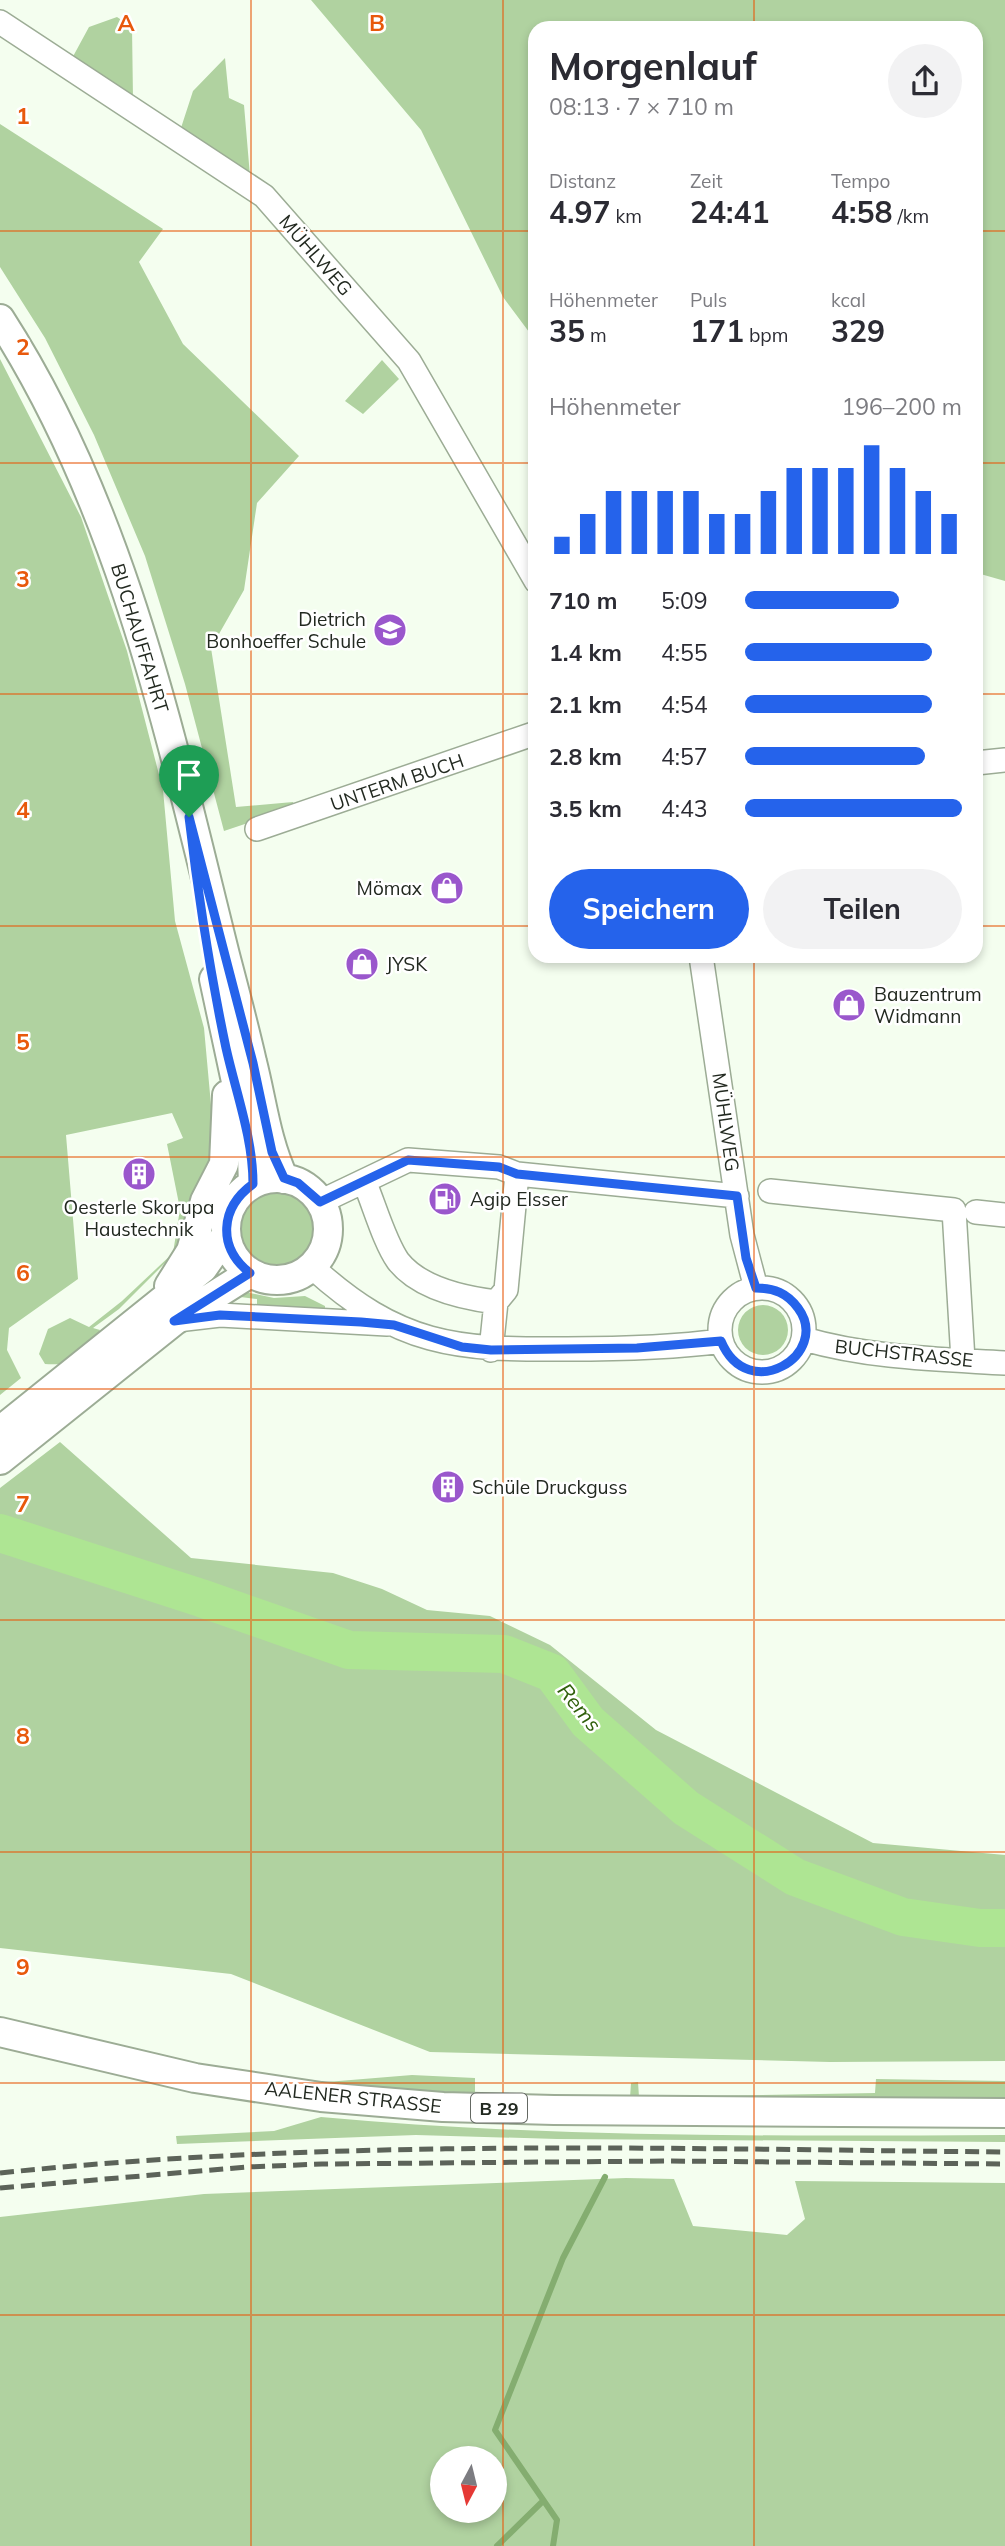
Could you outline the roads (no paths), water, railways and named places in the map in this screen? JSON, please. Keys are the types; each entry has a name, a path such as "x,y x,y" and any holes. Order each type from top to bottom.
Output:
{"main road":[{"name":"BUCHAUFFAHRT","path":"0,319 34,372 105,527 153,671 201,878"},
{"path":"201,878 226,1047 252,1156 253,1184"},
{"path":"201,878 272,1152 284,1178"},
{"path":"165,1313 191,1251 205,1201 224,1164 226,1047"},
{"path":"0,1460 165,1313 203,1268 226,1235 232,1205 253,1184 284,1178 298,1183 320,1202 326,1215 326,1243 312,1267 298,1276 282,1280 265,1279 250,1273 233,1257 226,1235"},
{"path":"0,1431 165,1313 250,1273"},
{"name":"AALENER STRASSE","path":"0,2032 195,2078 321,2097 443,2106 554,2110 1005,2113"}],"street":[{"name":"MÜHLWEG","path":"0,22 264,196 409,361 528,567"},
{"name":"UNTERM BUCH","path":"257,829 528,736"},
{"path":"983,762 1005,760"},
{"name":"MÜHLWEG","path":"702,963 746,1258 756,1288"},
{"path":"320,1202 408,1160 499,1167 517,1174 737,1196"},
{"path":"491,1350 496,1302 506,1290 517,1174"},
{"path":"364,1181 399,1261 421,1279 443,1289 496,1302"},
{"path":"770,1191 954,1210 963,1360"},
{"path":"976,1212 1005,1215"},
{"path":"312,1267 350,1299 394,1325 462,1347 491,1350 637,1348 721,1341"},
{"path":"756,1288 782,1293 793,1301 801,1312 804,1339 800,1349 785,1366 764,1373 742,1367 733,1360 721,1341 723,1313 737,1297 756,1288"},
{"path":"165,1313 394,1325"},
{"name":"BUCHSTRASSE","path":"804,1339 840,1350 1005,1363"}],"waterway":[{"name":"Rems","path":"0,1533 201,1598 349,1650 504,1654 552,1673 588,1722 686,1808 795,1877 903,1917 980,1928 1005,1928"},
{"path":"553,2546 557,2520 495,2430 563,2258 605,2177"},
{"path":"497,2546 543,2501"}],"railway":[{"path":"0,2173 126,2162 377,2150 628,2148 1005,2152"},
{"path":"0,2188 247,2167 322,2164 665,2161 1005,2164"}],"place":[{"name":"Dietrich Bonhoeffer Schule","path":"390,630"},
{"name":"Mömax","path":"447,888"},
{"name":"JYSK","path":"362,964"},
{"name":"Bauzentrum Widmann","path":"849,1005"},
{"name":"Oesterle Skorupa Haustechnik","path":"139,1174"},
{"name":"Agip Elsser","path":"445,1199"},
{"name":"Schüle Druckguss","path":"448,1487"}]}
